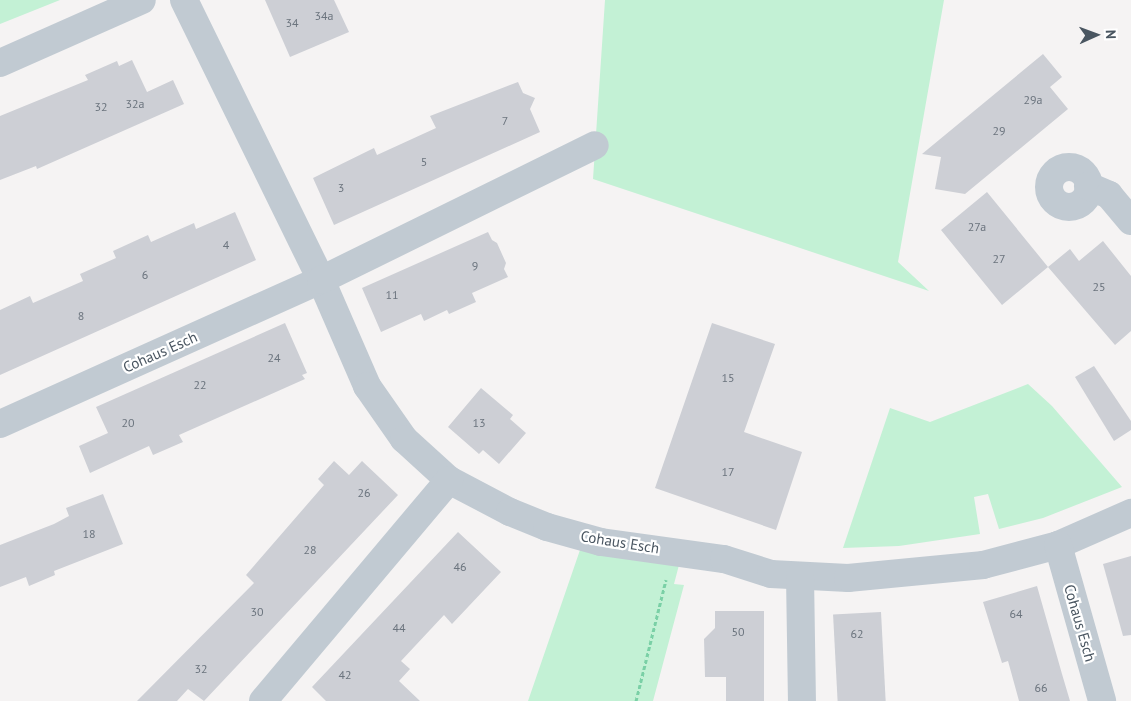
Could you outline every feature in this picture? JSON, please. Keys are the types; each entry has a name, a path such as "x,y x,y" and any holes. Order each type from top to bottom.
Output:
{"street":[{"path":"0,63 142,0"},
{"name":"Cohaus Esch","path":"184,0 321,280 368,386 404,439 449,480 510,512 547,527 601,542 724,559 771,574 800,576 848,578 929,572 983,564 1058,545 1131,513"},
{"name":"Cohaus Esch","path":"0,424 321,280 595,146"},
{"path":"1088,186 1109,195 1131,221"},
{"path":"263,701 449,480"},
{"name":"Cohaus Esch","path":"1058,545 1102,701"},
{"path":"800,576 802,701"}],"path":[{"path":"636,701 674,551"}],"green space":[{"path":"0,0 60,0 0,24"},
{"path":"605,0 944,0 898,262 929,291 593,179"},
{"path":"1028,384 1052,406 1122,487 1043,518 999,529 988,494 974,497 980,534 899,546 843,548 890,408 930,422"},
{"path":"580,550 679,565 674,584 684,585 653,701 528,701"}],"building":[{"path":"265,0 334,0 349,32 290,57"},
{"path":"1043,54 1062,77 1050,87 1068,109 965,194 935,189 941,157 922,154"},
{"path":"132,60 147,92 173,80 184,104 37,169 36,166 0,180 0,116 88,80 85,75 117,61 119,66"},
{"path":"518,82 523,93 535,98 530,109 540,132 334,225 313,178 374,148 377,155 436,128 430,116"},
{"path":"987,192 1048,267 1002,305 941,230"},
{"path":"235,212 256,260 0,375 0,310 30,296 33,303 83,281 80,274 116,258 113,251 148,235 151,242 194,223 196,229"},
{"path":"488,232 492,240 497,243 506,263 504,269 508,277 472,293 476,302 449,314 447,310 424,321 421,314 381,332 362,288"},
{"path":"1103,241 1131,276 1131,331 1115,345 1048,267 1070,249 1079,261"},
{"path":"285,323 307,373 302,375 305,379 179,435 183,442 153,455 149,446 90,473 79,446 108,433 96,407"},
{"path":"712,323 775,344 744,432 802,452 776,530 655,488"},
{"path":"1094,366 1131,421 1131,430 1114,441 1075,377"},
{"path":"481,388 513,415 510,419 526,433 499,464 483,450 479,454 448,427"},
{"path":"334,461 349,475 362,461 398,495 204,701 188,689 177,701 137,701 254,583 246,575 324,485 318,479"},
{"path":"103,494 123,544 54,571 55,575 29,586 26,577 0,587 0,545 54,524 69,516 66,508"},
{"path":"458,532 501,572 452,624 444,615 401,661 410,669 399,681 420,701 326,701 312,687"},
{"path":"1131,556 1131,635 1123,636 1103,564"},
{"path":"1037,586 1070,701 1019,701 1008,661 1002,663 983,602"},
{"path":"715,611 764,611 764,701 726,701 726,677 705,677 704,639 715,628"},
{"path":"881,612 886,701 838,701 833,615"}]}
